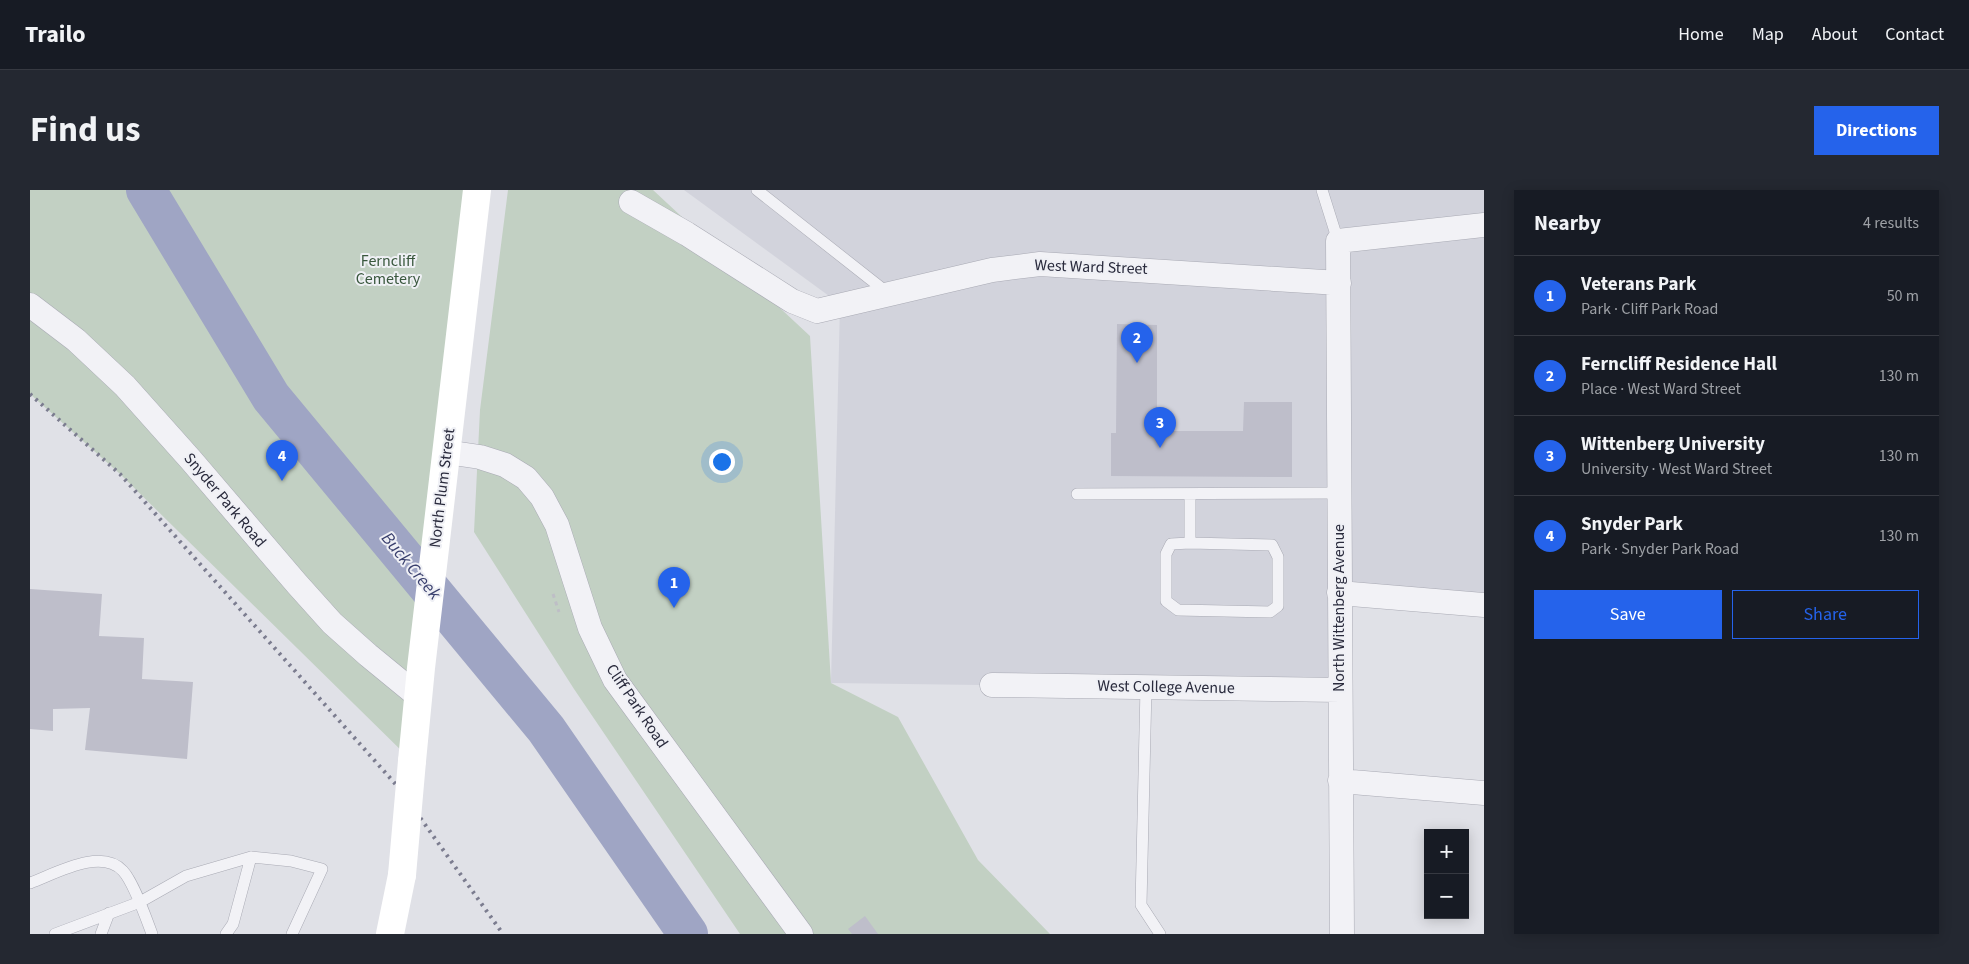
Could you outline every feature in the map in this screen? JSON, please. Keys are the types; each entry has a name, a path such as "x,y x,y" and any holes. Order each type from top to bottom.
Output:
{"main road":[{"name":"North Plum Street","path":"390,934 402,875 421,668 477,190"}],"street":[{"name":"West Ward Street","path":"631,202 687,234 792,301 817,310 890,295 992,270 1040,264 1339,283"},
{"path":"1339,283 1338,241 1484,225"},
{"name":"North Wittenberg Avenue","path":"1339,283 1342,934"},
{"name":"Snyder Park Road","path":"30,305 76,340 124,386 192,460 332,623 368,656 418,696"},
{"name":"Cliff Park Road","path":"446,452 480,457 506,465 526,478 542,497 557,525 590,628 615,680 801,934"},
{"path":"1339,592 1484,605"},
{"name":"West College Avenue","path":"992,685 1340,690"},
{"path":"1340,781 1484,793"}],"lane":[{"path":"757,190 890,295"},
{"path":"1322,190 1338,241"},
{"path":"1077,494 1339,493"},
{"path":"1190,494 1190,543"},
{"path":"1190,543 1272,545 1278,557 1278,606 1270,612 1178,610 1166,601 1166,554 1171,544 1190,543"},
{"path":"1146,687 1141,905 1160,934"},
{"path":"226,934 232,924 251,857"},
{"path":"56,934 140,902 186,876 251,857 292,861 322,869 292,934"},
{"path":"30,883 84,862 108,861 123,871 140,902 152,934"},
{"path":"101,934 109,913"}],"shaded area":[{"path":"684,190 1484,190 1484,605 1340,593 1340,690 831,683 840,304"}],"green space":[{"name":"Ferncliff Cemetery","path":"30,190 476,190 412,761 120,474 30,394"},
{"path":"508,190 653,190 810,336 831,683 898,717 978,860 1050,934 740,934 574,689 474,532 480,410"}],"building":[{"path":"1117,324 1157,325 1157,431 1243,431 1244,402 1292,402 1292,477 1111,476 1111,433 1116,433"},
{"path":"30,589 102,594 99,636 144,638 142,679 193,682 187,759 85,750 90,708 53,709 53,731 30,729"},
{"path":"865,916 878,934 852,934 848,929"}],"waterway":[{"name":"Buck Creek","path":"146,190 271,397 546,729 688,934"}],"railway":[{"path":"30,394 120,474 399,788 503,934"}],"place":[{"name":"Ferncliff Residence Hall","path":"1137,363"},
{"name":"Wittenberg University","path":"1160,448"},
{"name":"Snyder Park","path":"282,481"},
{"name":"Veterans Park","path":"674,608"}]}
